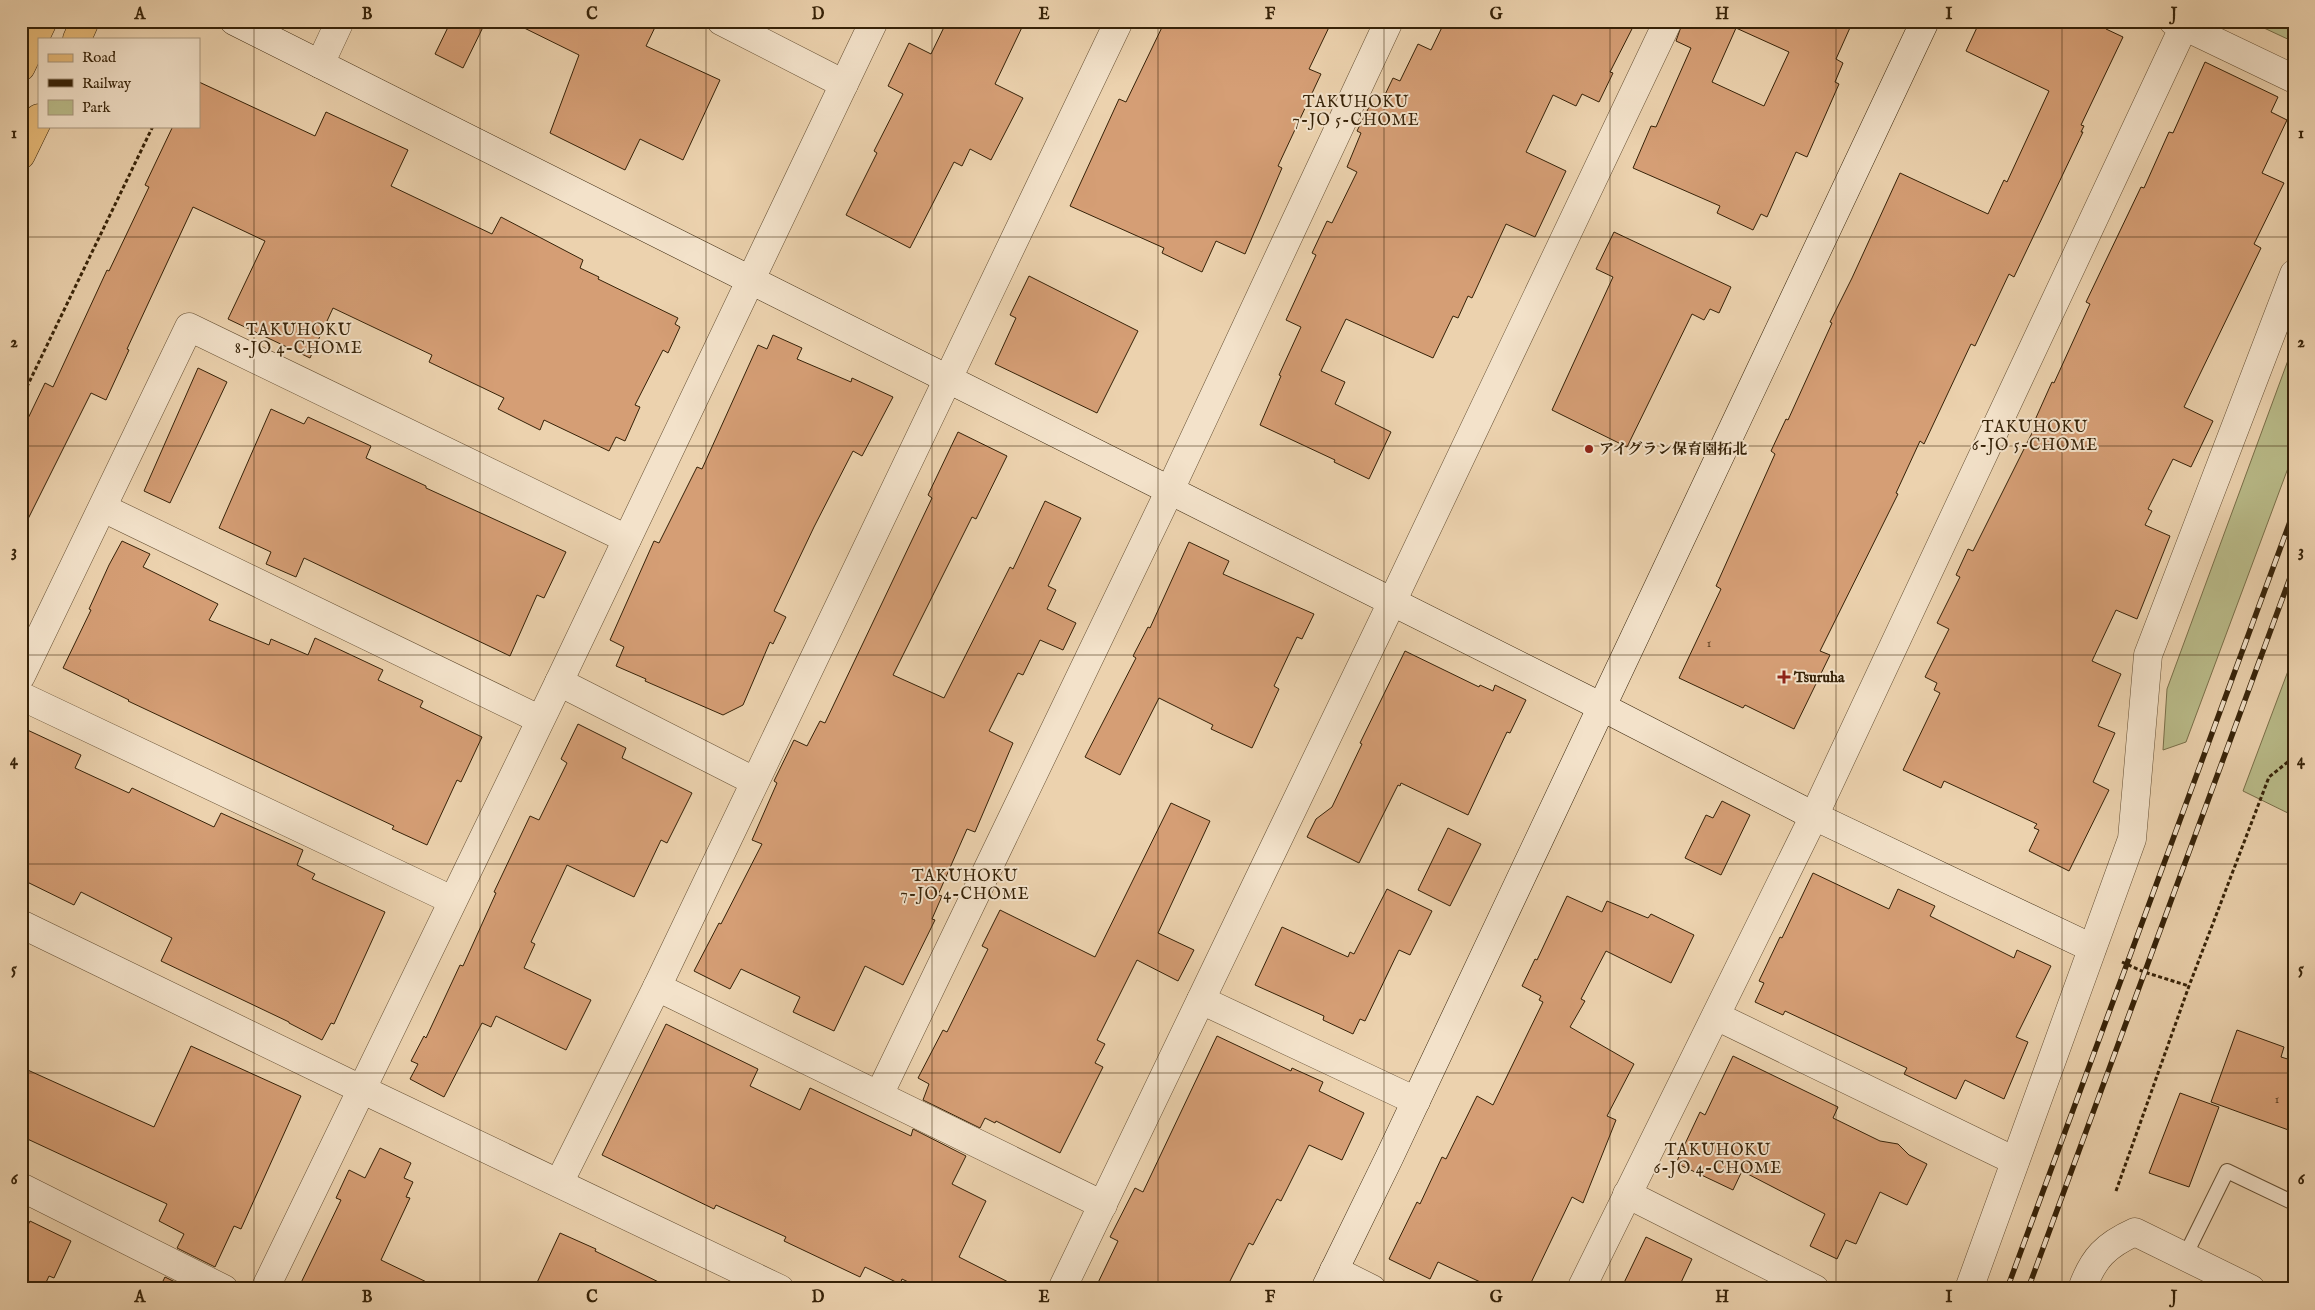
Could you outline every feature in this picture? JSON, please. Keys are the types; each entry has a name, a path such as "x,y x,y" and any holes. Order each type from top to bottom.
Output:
{"main road":[{"path":"21,67 44,21"},
{"path":"77,38 85,21"},
{"path":"21,154 38,120"}],"street":[{"path":"234,21 1602,707 1814,816 2092,948"},
{"path":"320,64 340,21"},
{"path":"721,21 844,84"},
{"path":"265,1289 752,280 874,21"},
{"path":"559,1183 656,987 1120,21"},
{"path":"879,1096 1170,490 1389,21"},
{"path":"1062,1289 1392,602 1668,21"},
{"path":"1372,1289 1329,1279 1416,1102 1925,21"},
{"path":"1581,1289 1814,816 2178,24 2294,79"},
{"path":"1969,1289 2132,839 2148,655 2294,274"},
{"path":"21,676 189,327 627,540"},
{"path":"102,508 540,719"},
{"path":"558,682 754,781"},
{"path":"21,696 452,900"},
{"path":"21,924 361,1090 776,1288"},
{"path":"656,987 1103,1204"},
{"path":"1201,1000 1416,1102"},
{"path":"1716,1016 2015,1161"},
{"path":"21,1187 224,1289"},
{"path":"1627,1194 1815,1289"},
{"path":"2082,1289 2101,1252 2116,1240 2136,1232 2251,1289"}],"lane":[{"path":"2185,1256 2227,1171 2294,1203"}],"path":[{"path":"21,399 151,128"},
{"path":"2116,1191 2190,986 2269,777 2294,757"},
{"path":"2092,948 2144,972 2190,986"}],"green space":[{"path":"2249,21 2294,21 2294,42"},
{"path":"2294,344 2294,452 2186,742 2163,750 2167,689"},
{"path":"2294,655 2294,816 2243,791"}],"building":[{"path":"451,21 486,21 463,68 435,54"},
{"path":"510,21 658,21 646,46 720,80 683,160 640,139 625,170 550,133 579,55"},
{"path":"947,21 1025,21 995,84 1023,98 991,160 970,149 962,166 954,162 910,248 846,215 877,153 874,151 903,94 888,86 909,43 931,54"},
{"path":"1165,21 1332,21 1309,69 1321,74 1278,166 1282,168 1245,254 1216,241 1202,272 1162,253 1164,248 1070,206 1119,99 1126,102"},
{"path":"1445,21 1636,21 1610,72 1613,73 1599,102 1582,94 1576,106 1553,95 1526,152 1566,171 1535,237 1506,224 1472,298 1468,296 1458,318 1453,316 1433,358 1346,319 1321,371 1345,382 1335,404 1391,432 1369,479 1334,462 1335,460 1260,425 1281,376 1279,375 1301,327 1286,320 1316,255 1312,253 1327,221 1332,223 1357,172 1347,167 1361,133 1357,131 1371,103 1379,107 1393,78 1400,81 1418,44 1431,50"},
{"path":"1636,21 1651,21 1648,27"},
{"path":"1683,21 1853,21 1836,59 1843,63 1835,82 1839,84 1807,157 1796,152 1767,217 1761,214 1753,230 1717,213 1720,206 1633,168 1651,126 1656,127 1691,48 1676,41","holes":["1736,28 1789,52 1764,106 1712,82"]},
{"path":"1980,21 2110,21 2106,29 2123,37 2081,125 2084,126 2081,132 2083,132 2014,277 2009,274 1975,346 1971,344 1924,444 1920,441 1896,493 1898,494 1820,651 1830,655 1794,729 1745,705 1743,708 1679,678 1721,589 1716,586 1775,454 1771,451 1786,419 1788,420 1832,323 1830,322 1900,173 1988,214 2004,180 2007,182 2049,91 1966,51"},
{"path":"2205,62 2278,97 2271,112 2287,120 2262,173 2284,183 2254,244 2261,248 2184,407 2213,421 2191,467 2173,459 2148,509 2152,511 2145,525 2170,536 2137,619 2116,610 2092,661 2121,674 2098,726 2115,733 2093,782 2109,790 2069,871 2029,851 2039,830 2034,828 2037,824 1944,781 1941,788 1903,770 1940,693 1934,690 1937,683 1925,677 1949,629 1937,623 1960,577 1956,575 1968,549 1973,551 2038,421 2035,420 2090,304 2086,302 2141,187 2144,188 2169,132 2173,133"},
{"path":"200,82 315,136 326,112 408,150 391,186 492,234 501,217 583,260 580,268 599,277 598,279 678,318 675,324 680,327 668,353 663,350 635,405 640,407 625,441 616,437 609,451 544,420 540,430 498,409 504,398 429,362 432,355 333,308 310,358 228,319 265,241 193,207 127,349 129,350 106,400 91,393 21,533 21,433 45,383 53,387 107,270 109,271 149,187 145,185 172,128 200,128"},
{"path":"1614,232 1731,287 1719,313 1710,309 1704,320 1692,314 1627,447 1552,410 1613,277 1596,269"},
{"path":"1029,276 1138,331 1097,413 995,364 1016,318 1010,315"},
{"path":"773,335 802,348 797,359 851,382 852,378 893,397 862,456 853,451 814,527 774,611 786,617 773,644 770,642 743,705 723,715 645,681 646,679 616,666 624,647 610,640 654,541 659,543 697,467 702,469 758,345 767,349"},
{"path":"198,368 227,382 170,503 144,491"},
{"path":"271,409 304,424 308,417 371,446 366,458 426,486 426,488 566,552 544,598 537,595 510,656 304,558 296,577 266,564 271,552 219,528"},
{"path":"958,432 1007,456 976,519 972,517 893,675 944,698 1010,567 1013,569 1045,501 1081,518 1048,586 1056,590 1047,609 1076,623 1063,650 1040,640 1023,675 1018,673 989,731 1013,743 975,832 967,829 938,895 942,896 932,919 935,920 903,985 865,966 834,1031 793,1012 800,997 741,969 730,989 694,971 719,923 721,924 762,844 752,840 777,783 774,781 794,740 807,746 820,721 825,723 932,498 928,495"},
{"path":"122,541 150,554 143,567 218,604 209,620 269,645 271,639 308,655 315,638 383,670 378,680 423,701 420,707 482,737 461,782 457,780 427,845 392,829 394,826 128,701 63,668 91,610 89,609 109,565"},
{"path":"1189,542 1229,561 1223,574 1314,614 1302,639 1297,637 1274,686 1279,689 1252,748 1211,729 1213,725 1159,698 1120,775 1085,757 1136,658 1133,656 1148,627 1150,628"},
{"path":"1405,651 1479,687 1480,685 1493,691 1495,685 1526,700 1510,733 1507,732 1468,815 1401,783 1400,786 1398,785 1359,863 1307,837 1316,819 1332,807 1362,744 1360,743"},
{"path":"578,724 626,748 622,758 692,793 667,843 661,840 634,897 567,865 531,942 535,944 524,968 591,1000 566,1050 496,1016 491,1027 482,1023 444,1097 410,1079 418,1064 411,1061 424,1036 426,1038 460,965 463,966 496,893 494,892 530,816 539,820 567,763 561,759"},
{"path":"21,727 81,755 75,768 129,793 132,788 214,827 221,813 303,850 297,865 315,874 312,879 385,912 334,1024 331,1023 322,1040 289,1022 161,961 172,938 81,892 74,905 21,879"},
{"path":"1722,801 1750,815 1721,875 1685,858 1706,815 1713,818"},
{"path":"1171,803 1210,821 1158,933 1194,950 1178,981 1137,960 1097,1040 1105,1044 1095,1063 1103,1067 1060,1153 996,1121 995,1123 985,1118 980,1128 923,1100 929,1084 918,1078 943,1030 947,1032 988,949 982,946 1000,910 1095,957"},
{"path":"1448,828 1481,844 1450,906 1418,890"},
{"path":"1813,873 1889,909 1898,889 1935,906 1930,916 2014,958 2017,950 2051,966 2016,1037 2028,1042 2004,1099 1965,1080 1956,1099 1904,1074 1907,1068 1785,1011 1783,1015 1755,1002 1764,983 1759,981"},
{"path":"1387,889 1432,911 1410,955 1399,950 1365,1021 1360,1019 1353,1034 1323,1020 1324,1016 1255,985 1282,927 1348,957 1350,952 1354,954"},
{"path":"1567,896 1602,912 1607,901 1648,918 1651,914 1694,935 1671,983 1606,951 1581,999 1585,1001 1570,1027 1634,1064 1607,1116 1616,1120 1583,1203 1572,1197 1528,1289 1495,1289 1438,1262 1430,1279 1389,1259 1417,1202 1420,1204 1442,1157 1446,1159 1477,1096 1493,1105 1543,1002 1539,1000 1541,996 1522,986 1535,959 1537,960"},
{"path":"666,1024 758,1069 750,1086 800,1110 810,1088 911,1136 913,1129 966,1156 952,1184 986,1201 959,1257 1022,1289 923,1289 902,1279 900,1284 865,1267 860,1277 784,1241 786,1237 716,1205 714,1209 602,1155"},
{"path":"2237,1030 2284,1047 2281,1057 2294,1061 2294,1132 2211,1102"},
{"path":"1217,1036 1291,1071 1292,1068 1323,1082 1319,1091 1364,1113 1342,1160 1309,1145 1281,1201 1277,1199 1253,1245 1249,1243 1226,1289 1095,1289 1118,1241 1110,1237 1135,1188 1143,1192"},
{"path":"191,1046 301,1096 241,1229 234,1226 215,1267 177,1248 184,1234 159,1221 167,1204 21,1136 21,1067 154,1127"},
{"path":"1733,1056 1838,1107 1833,1118 1880,1141 1898,1144 1909,1155 1927,1164 1907,1205 1880,1192 1856,1244 1846,1240 1837,1259 1810,1246 1825,1214 1742,1171 1733,1190 1676,1163 1700,1112 1705,1115"},
{"path":"2180,1093 2219,1107 2189,1187 2149,1173"},
{"path":"380,1148 411,1163 404,1178 413,1182 406,1197 410,1198 381,1260 441,1289 298,1289 341,1200 336,1198 349,1170 365,1178"},
{"path":"30,1221 71,1241 54,1278 49,1276 43,1289 21,1289 21,1239"},
{"path":"560,1233 596,1249 595,1251 673,1289 534,1289"},
{"path":"1646,1237 1692,1259 1678,1289 1621,1289"},
{"path":"165,1277 189,1289 159,1289"}],"railway":[{"path":"2007,1289 2294,511"},
{"path":"2028,1289 2294,567"}],"place":[{"name":"アイグラン保育園拓北","path":"1589,449"},
{"name":"Tsuruha","path":"1784,677"}],"district":[{"name":"TAKUHOKU 7-JO 5-CHOME","path":"1356,112"},
{"name":"TAKUHOKU 8-JO 4-CHOME","path":"299,340"},
{"name":"TAKUHOKU 6-JO 5-CHOME","path":"2035,437"},
{"name":"TAKUHOKU 7-JO 4-CHOME","path":"965,886"},
{"name":"TAKUHOKU 6-JO 4-CHOME","path":"1718,1160"}]}
